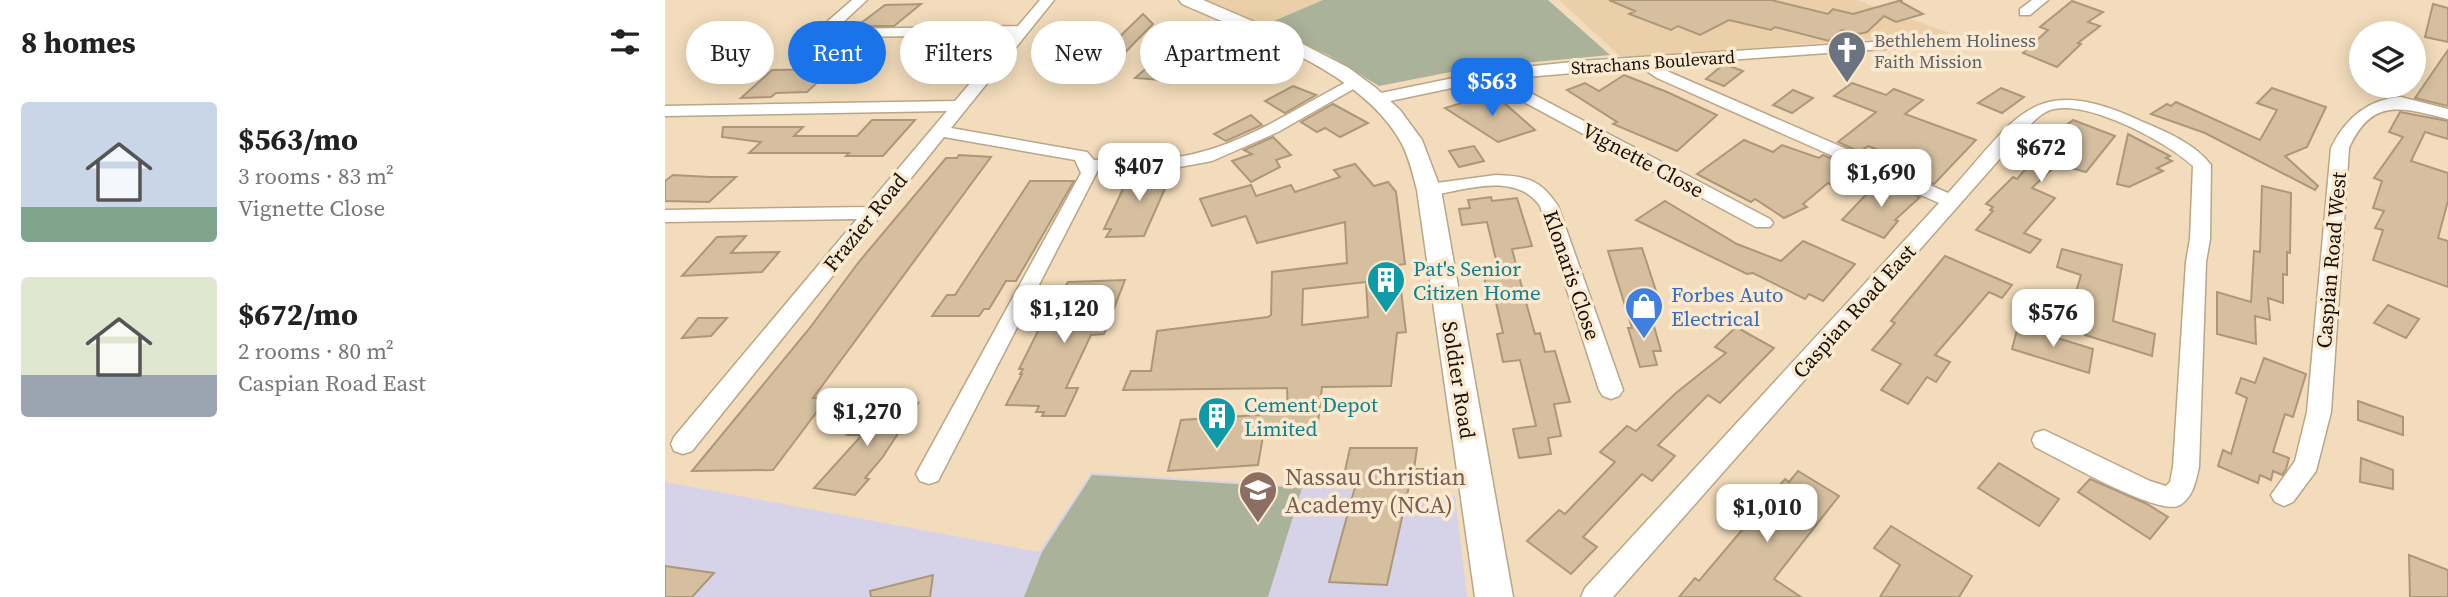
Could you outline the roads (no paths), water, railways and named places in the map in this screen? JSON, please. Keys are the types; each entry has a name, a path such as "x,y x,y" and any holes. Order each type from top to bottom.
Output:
{"main road":[{"name":"Soldier Road","path":"1188,0 1312,57 1366,91 1391,113 1412,141 1429,190 1494,597"}],"street":[{"path":"860,0 833,24 831,29 842,33 1023,30"},
{"name":"Frazier Road","path":"684,444 1047,0"},
{"path":"2025,12 2041,0"},
{"name":"Strachans Boulevard","path":"1090,165 1188,161 1212,154 1366,91 1582,66 1933,42"},
{"path":"1646,63 1688,86 1952,202"},
{"name":"Vignette Close","path":"1487,76 1763,223"},
{"name":"Caspian Road West","path":"2284,495 2307,464 2319,412 2340,148 2345,135 2369,110 2383,103 2399,101 2448,114"},
{"name":"Caspian Road East","path":"1595,597 2021,124 2036,111 2054,103 2093,107 2168,141 2202,165 2186,467 2182,486 2171,498 2143,490 2045,440"},
{"path":"665,111 961,106"},
{"path":"929,474 1088,181 1090,165 1081,156 1059,151 940,131"},
{"name":"Klonaris Close","path":"1429,190 1505,180 1525,182 1540,189 1549,206 1611,390"},
{"path":"665,216 872,214"}],"place":[{"name":"Bethlehem Holiness Faith Mission","path":"1847,84"},
{"name":"Pat's Senior Citizen Home","path":"1386,314"},
{"name":"Forbes Auto Electrical","path":"1644,340"},
{"name":"Cement Depot Limited","path":"1217,450"},
{"name":"Nassau Christian Academy (NCA)","path":"1258,524"}]}
